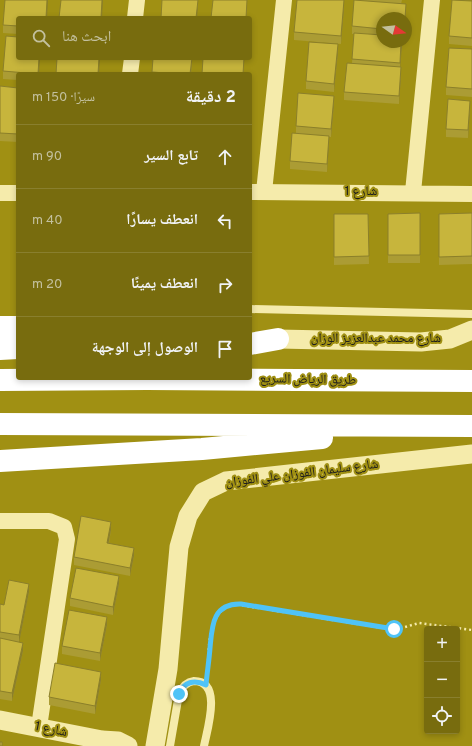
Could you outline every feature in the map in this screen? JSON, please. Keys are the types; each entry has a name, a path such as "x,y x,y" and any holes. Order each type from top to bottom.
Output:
{"highway":[{"path":"0,327 16,327"},
{"path":"252,338 278,339"},
{"path":"252,344 278,339"},
{"path":"0,349 16,348"},
{"path":"0,373 16,374"},
{"name":"طريق الرياض السريع","path":"252,379 472,381"},
{"name":"طريق الرياض السريع","path":"0,380 16,380"},
{"path":"0,424 464,426"},
{"path":"0,461 202,449 464,426"}],"street":[{"path":"135,16 137,0"},
{"path":"257,192 284,0"},
{"path":"413,192 432,0"},
{"path":"130,72 132,60"},
{"name":"شارع 1","path":"257,192 413,192 472,194"},
{"path":"0,194 16,193"},
{"name":"شارع محمد عبدالعزيز الوزان","path":"278,339 421,342 450,339 472,330"},
{"name":"شارع سليمان الفوزان علي الفوزان","path":"155,746 168,669 179,547 188,516 203,492 226,481 472,454"},
{"path":"0,521 49,521 64,527 68,539 39,727"},
{"name":"شارع 1","path":"0,720 39,727 106,743 118,741 128,746"}],"lane":[{"path":"252,309 472,314"},
{"path":"170,746 182,688 193,681 206,685 212,697 204,746"}],"path":[{"path":"206,685 214,619 222,609 234,604 394,629 419,623 472,630"}],"building":[{"path":"5,0 47,0 46,16 16,16 16,26 3,25"},
{"path":"61,0 102,0 101,16 59,16"},
{"path":"162,0 198,0 196,16 161,16"},
{"path":"213,0 247,0 246,16 211,16"},
{"path":"297,0 344,0 341,36 294,32"},
{"path":"354,0 406,4 405,12 376,12 376,28 352,26"},
{"path":"452,0 472,1 472,38 449,36"},
{"path":"354,33 376,35 376,48 401,48 400,63 352,59"},
{"path":"6,36 16,37 16,60 39,60 38,72 3,71"},
{"path":"309,42 338,44 334,84 306,81"},
{"path":"449,48 472,49 472,89 446,87"},
{"path":"57,60 99,60 98,72 56,72"},
{"path":"153,60 192,60 190,72 152,72"},
{"path":"203,60 244,60 243,72 202,72"},
{"path":"347,63 401,67 399,96 344,92"},
{"path":"0,86 16,88 16,134 0,133"},
{"path":"298,93 334,96 331,129 296,126"},
{"path":"448,99 470,101 468,130 446,129"},
{"path":"292,133 329,136 327,164 290,161"},
{"path":"420,213 420,255 388,255 388,214"},
{"path":"472,213 472,256 439,257 439,214"},
{"path":"334,214 368,214 369,256 334,257"},
{"path":"81,516 111,522 107,543 134,548 130,568 74,557"},
{"path":"76,568 119,576 113,607 70,598"},
{"path":"9,580 29,584 19,635 0,632 0,604 4,605"},
{"path":"69,610 107,617 100,653 62,646"},
{"path":"0,638 23,643 12,693 0,691"},
{"path":"55,663 101,672 95,706 49,697"}],"route":[{"path":"179,694 182,688 193,681 206,685 214,619 222,609 234,604 394,629"}]}
